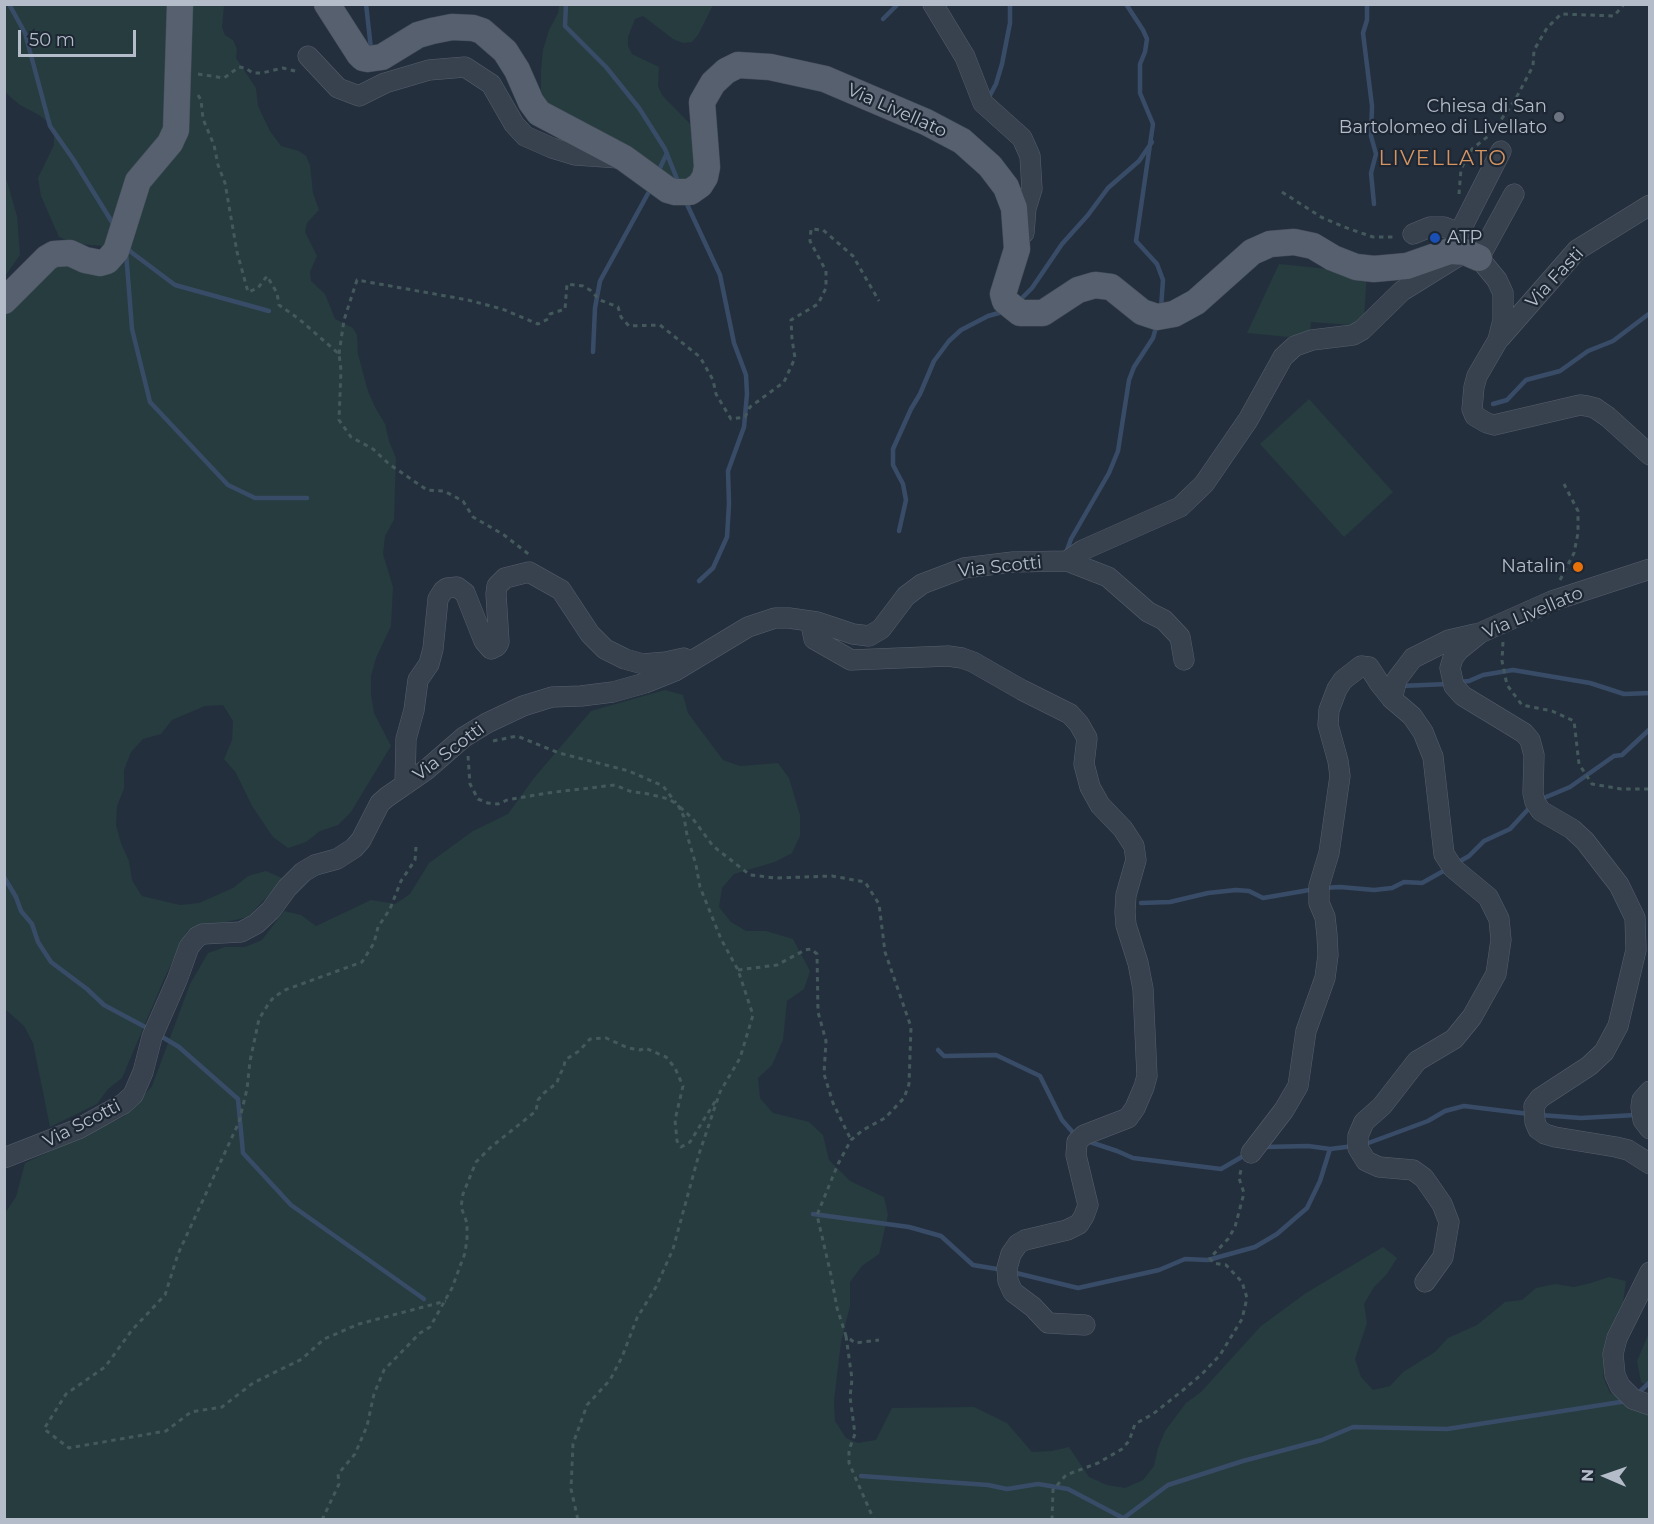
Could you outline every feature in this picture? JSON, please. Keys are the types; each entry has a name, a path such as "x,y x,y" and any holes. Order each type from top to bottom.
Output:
{"main road":[{"path":"4,301 47,258 54,254 70,254 100,263 107,261 116,250 138,181 170,143 176,130 180,4"},
{"name":"Via Livellato","path":"327,4 363,58 381,57 418,35 432,31 452,27 482,31 505,51 539,113 624,158 668,190 682,194 700,185 705,177 707,167 702,102 712,83 726,71 738,65 770,67 825,80 926,122 962,141 990,166 1006,187 1014,208 1017,249 1003,287 1003,294 1005,301 1020,313 1042,313 1078,290 1095,285 1111,287 1142,312 1157,317 1174,314 1196,302 1252,252 1270,244 1294,242 1313,246 1333,258 1356,267 1374,269 1407,266 1460,244"}],"street":[{"path":"933,4 965,57 983,103 1022,138 1030,156 1032,189 1026,208 1025,230 1017,249"},
{"path":"305,64 338,88 359,96 385,83 429,70 465,67 491,84 514,124 525,136 575,155 624,158"},
{"path":"1460,244 1501,151"},
{"path":"1067,561 1083,550 1180,507 1204,484 1248,420 1283,357 1295,346 1312,340 1353,335 1362,330 1402,291 1460,244 1514,194"},
{"name":"Via Fasti","path":"1498,340 1577,250 1650,205"},
{"path":"1413,234 1430,227 1460,244 1497,280 1503,293 1503,320 1498,340 1474,387 1472,409 1475,416 1494,425 1580,405 1587,406 1595,408 1608,417 1650,455"},
{"path":"1067,561 1108,577 1148,612 1164,620 1180,637 1184,660"},
{"name":"Via Scotti","path":"4,1158 78,1129 123,1104 133,1095 139,1083 152,1037 193,941 203,934 241,932 256,924 303,872 315,865 337,859 354,848 361,840 380,803 426,770 464,737 487,723 523,706 552,697 613,692 645,683 675,671 761,621 789,618 817,622 853,634 869,636 881,629 906,596 922,584 944,574 964,568 1013,562 1067,561"},
{"name":"Via Livellato","path":"1650,569 1552,602 1480,633 1452,658 1450,674 1454,686 1474,704 1524,733 1530,740 1534,755 1533,793 1535,802 1541,810 1572,829 1605,865 1628,900 1635,918 1636,950 1625,1002 1612,1039 1604,1052 1589,1066 1540,1098 1534,1106 1535,1122 1538,1129 1555,1137 1628,1150 1650,1164"},
{"path":"405,785 406,739 414,710 418,680 429,664 433,649 438,599 447,588 457,587 465,593 484,641 491,649 499,642 497,586 505,578 529,572 561,590 596,641 617,655 635,662 656,663 707,652"},
{"path":"817,622 812,629 814,639 851,660 948,656 962,658 1070,714 1079,723 1087,738 1084,765 1090,787 1100,805 1123,829 1134,846 1136,860 1126,895 1125,912 1126,925 1138,963 1143,989 1147,1076 1144,1087 1128,1118 1084,1135 1077,1142 1076,1155 1088,1205 1079,1224 1058,1233 1025,1240 1018,1244 1011,1254 1007,1268 1008,1281 1013,1292 1034,1307 1048,1323 1085,1325"},
{"path":"1392,699 1397,679 1413,658 1449,640 1480,633"},
{"path":"1251,1153 1284,1110 1298,1086 1306,1031 1325,978 1328,956 1327,935 1325,917 1319,903 1319,886 1329,853 1340,776 1328,725 1329,710 1343,680 1361,666 1369,667 1392,699 1412,716 1423,732 1433,757 1444,854 1453,868 1488,897 1499,920 1501,940 1496,974 1472,1017 1454,1039 1417,1061 1382,1107 1365,1122 1358,1136 1358,1148 1365,1161 1379,1167 1413,1170 1424,1178 1442,1204 1449,1222 1443,1257 1425,1282"},
{"path":"1650,1091 1642,1100 1641,1107 1643,1120 1650,1129"},
{"path":"1650,1272 1617,1338 1613,1353 1620,1386 1633,1399 1650,1405"}],"path":[{"path":"1460,244 1458,202 1461,169 1472,150 1491,134 1515,100 1533,66 1534,50 1547,28 1561,14 1614,16 1624,4"},
{"path":"195,79 199,74 224,78 238,68 245,68 253,73 262,73 305,64"},
{"path":"197,92 201,100 203,119 225,183 237,252 248,292 258,288 267,276 277,293 279,305 299,319 339,354"},
{"path":"1282,192 1321,217 1364,233 1392,238 1413,234"},
{"path":"536,559 504,535 473,517 463,501 444,491 427,490 389,464 373,449 351,437 339,420 341,370 339,354 344,320 357,280 468,300 502,309 538,324 548,320 550,314 565,309 567,284 583,286 600,300 618,307 621,317 629,326 660,325 700,357 713,380 716,394 731,419 745,417 750,407 784,382 795,358 791,320 818,304 826,288 826,271 810,241 811,229 823,230 853,256 879,301"},
{"path":"1552,602 1555,589 1574,554 1578,533 1578,511 1564,484"},
{"path":"1505,622 1502,661 1507,685 1522,705 1552,711 1574,721 1579,764 1592,784 1621,789 1650,789"},
{"path":"464,737 480,745 517,736 559,753 629,771 663,786 693,819 713,846 750,875 776,878 832,876 865,882 879,904 885,952 911,1027 909,1084 904,1098 885,1118 863,1130 851,1140 838,1164 817,1215 837,1308 846,1336 852,1379 850,1397 855,1434 849,1450 849,1463 874,1520"},
{"path":"322,1520 339,1484 338,1474 355,1454 367,1426 374,1394 384,1370 420,1333 430,1327 446,1301 465,1254 467,1223 461,1207 463,1194 476,1162 490,1147 536,1111 538,1100 557,1083 565,1060 579,1051 590,1039 606,1038 628,1048 652,1050 666,1057 675,1068 682,1086 675,1120 677,1141 681,1147 690,1142 705,1120 740,1058 753,1015 738,970 721,939 700,887 684,817 678,805 669,799 632,792 615,785 547,793 507,800 498,804 488,803 478,799 470,783 468,751 464,737"},
{"path":"416,847 415,860 401,880 390,909 378,927 374,943 362,962 285,990 269,1003 260,1019 249,1061 247,1089 239,1122 178,1254 165,1295 132,1330 105,1367 66,1394 44,1429 69,1448 166,1431 191,1412 222,1407 253,1383 302,1359 324,1340 359,1323 446,1301"},
{"path":"738,970 777,964 805,950 812,949 817,954 818,1012 826,1041 824,1074 833,1103 851,1140"},
{"path":"578,1520 571,1489 573,1444 587,1405 610,1380 622,1357 637,1318 656,1287 673,1249 692,1178 720,1092"},
{"path":"1052,1520 1053,1490 1066,1475 1098,1463 1122,1449 1129,1441 1135,1424 1153,1414 1202,1374 1220,1355 1242,1319 1247,1298 1242,1282 1226,1265 1213,1263 1210,1258 1228,1239 1235,1227 1244,1193 1239,1178 1240,1169 1251,1153"},
{"path":"846,1336 855,1343 879,1340"}],"green space":[{"path":"4,5 174,5 169,123 104,246 76,244 59,237 41,196 38,178 54,145 54,127 39,115 20,105 7,94 4,87"},
{"path":"188,5 224,5 222,27 225,35 233,40 237,49 236,58 256,88 258,106 270,131 281,146 299,151 306,156 310,165 313,193 319,210 307,223 305,232 317,256 310,272 311,281 325,294 335,319 353,328 357,335 358,354 368,391 385,424 396,458 394,520 385,536 383,554 393,587 391,626 376,658 371,676 374,713 391,746 351,812 338,825 320,831 306,842 288,848 273,837 252,806 236,773 224,759 232,740 233,721 223,705 205,706 172,720 161,734 143,739 131,752 124,770 124,789 117,806 116,825 129,861 132,880 142,896 180,905 199,903 233,888 248,876 266,871 284,879 248,917 187,931 122,1078 108,1089 97,1104 50,1127 33,1043 24,1026 5,1009 4,313 58,264 114,269 122,265 128,257 151,179 178,144"},
{"path":"559,5 713,5 692,42 683,43 673,39 643,16 635,19 628,37 628,46 632,54 659,67 658,86 662,95 696,130 694,170 690,178 681,181 664,176 548,108 541,91 543,50"},
{"path":"4,171 17,216 20,255 5,276"},
{"path":"1279,264 1367,273 1364,318 1352,325 1311,322 1310,334 1299,338 1247,333"},
{"path":"1309,399 1393,492 1344,537 1260,444"},
{"path":"665,690 683,695 688,713 723,760 740,766 778,763 789,778 800,815 800,836 792,853 775,862 734,874 722,888 719,907 731,922 746,931 766,931 793,939 810,971 804,989 787,1001 783,1040 772,1065 758,1078 760,1098 773,1113 809,1122 823,1135 829,1160 850,1181 884,1197 888,1215 879,1254 862,1266 850,1282 850,1306 841,1342 834,1401 835,1421 846,1438 858,1443 876,1440 892,1408 974,1407 1007,1423 1032,1452 1069,1447 1089,1477 1107,1485 1125,1488 1143,1480 1154,1466 1165,1431 1186,1403 1201,1392 1261,1326 1306,1293 1383,1247 1397,1258 1364,1304 1367,1323 1355,1359 1361,1377 1373,1390 1390,1386 1403,1372 1435,1352 1448,1338 1477,1325 1505,1302 1522,1300 1536,1288 1555,1284 1574,1287 1609,1277 1626,1281 1623,1302 1607,1337 1603,1376 1610,1393 1649,1412 1649,1519 5,1520 5,1213 16,1197 25,1163 125,1116 152,1086 190,984 208,953 225,947 245,947 262,940 284,911 301,915 316,926 371,900 395,904 410,894 429,863 473,831 508,814 534,778 591,711"},
{"path":"1649,1333 1649,1386 1641,1382 1637,1361"}],"waterway":[{"path":"9,4 25,33 50,126 115,227"},
{"path":"366,4 371,49"},
{"path":"566,4 565,26 606,67 639,108 665,149 679,184"},
{"path":"883,19 898,4"},
{"path":"989,97 1002,64 1010,23 1010,4"},
{"path":"1126,4 1147,39 1140,64 1140,93 1153,124 1136,241 1157,264 1163,280 1161,308"},
{"path":"1367,4 1367,20 1363,33 1372,106 1371,136 1376,154 1371,173 1374,204"},
{"path":"1019,301 1032,288 1062,244 1108,188 1139,161 1152,142"},
{"path":"658,172 667,153"},
{"path":"593,352 595,308 600,281 651,188"},
{"path":"685,200 720,275 734,343 746,375 747,394 744,427 728,471 727,537 713,568 699,581"},
{"path":"127,247 175,285 269,311"},
{"path":"126,252 132,329 150,402 228,485 255,498 307,498"},
{"path":"899,531 906,500 903,484 893,465 893,449 934,361 949,341 961,330 988,316 1006,311"},
{"path":"1493,404 1507,400 1526,380 1560,371 1588,351 1613,341 1650,313"},
{"path":"1066,553 1071,539 1109,473 1118,451 1129,380 1134,367 1153,338 1157,324"},
{"path":"1459,682 1513,670 1590,683 1624,694 1650,693"},
{"path":"1400,686 1448,684"},
{"path":"1539,800 1570,787 1614,756 1622,755 1650,729"},
{"path":"1457,863 1469,856 1484,841 1510,829 1532,805"},
{"path":"1323,888 1374,890 1392,888 1404,882 1422,883 1447,869"},
{"path":"4,877 51,962 104,1005 149,1029"},
{"path":"1141,903 1170,902 1208,893 1236,890 1249,891 1263,898 1315,889"},
{"path":"159,1035 179,1047 238,1099 243,1153 291,1205 424,1299"},
{"path":"938,1050 944,1056 996,1055 1040,1076 1062,1120 1077,1137"},
{"path":"1363,1145 1428,1121 1445,1111 1464,1106 1529,1114"},
{"path":"1540,1115 1581,1118 1636,1115"},
{"path":"1087,1141 1133,1158 1221,1169 1245,1155"},
{"path":"1264,1147 1308,1146 1330,1149 1354,1146"},
{"path":"1012,1272 1078,1288 1159,1270 1185,1259 1208,1260 1255,1247 1277,1234 1307,1208 1320,1181 1330,1149"},
{"path":"813,1214 909,1227 941,1236 973,1265 1003,1270"},
{"path":"1636,1395 1650,1382"},
{"path":"1121,1520 1168,1485 1243,1461 1322,1440 1353,1427 1447,1429 1627,1401"},
{"path":"861,1476 988,1485 1007,1489 1038,1484 1068,1489 1123,1518"}],"place":[{"name":"Chiesa di San Bartolomeo di Livellato","path":"1559,117"},
{"name":"ATP","path":"1435,238"},
{"name":"Natalin","path":"1578,567"}],"district":[{"name":"LIVELLATO","path":"1443,159"}]}
